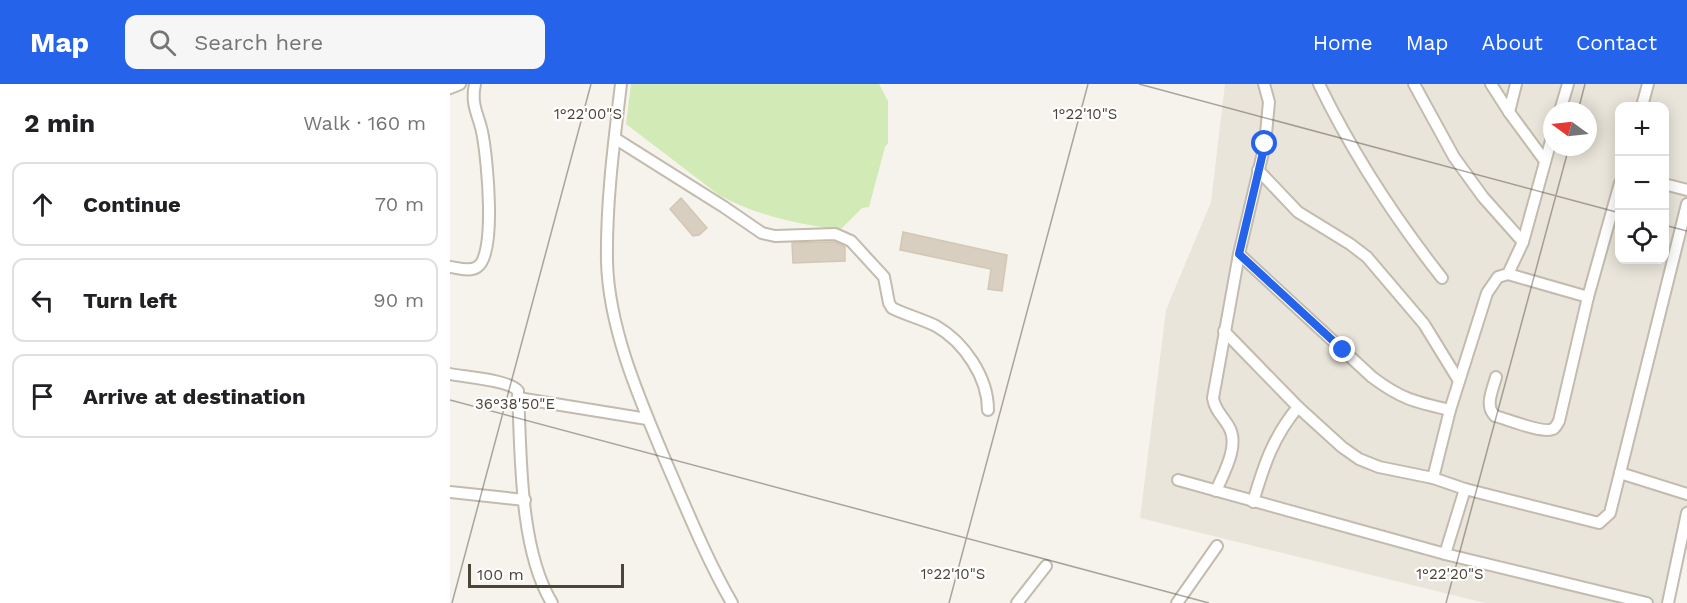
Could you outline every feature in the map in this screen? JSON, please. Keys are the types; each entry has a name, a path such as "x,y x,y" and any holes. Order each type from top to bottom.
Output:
{"street":[{"path":"450,88 460,84"},
{"path":"450,267 471,269 479,267 487,247 489,203 483,135 472,99 475,84"},
{"path":"621,84 608,222 607,263 618,330 647,419 697,535 732,603"},
{"path":"1216,492 1231,452 1233,440 1230,428 1215,409 1213,398 1239,254 1265,144 1269,102 1264,84"},
{"path":"1319,84 1369,176 1407,233 1442,278"},
{"path":"1414,84 1454,157 1483,197 1523,242"},
{"path":"1491,84 1545,160"},
{"path":"1509,112 1516,84"},
{"path":"1563,102 1568,84"},
{"path":"1643,102 1648,84"},
{"path":"616,139 762,233 775,236 835,234 851,241 884,277 892,308 935,326 954,339 981,377 988,399 988,410"},
{"path":"1508,274 1523,242 1546,156"},
{"path":"1258,170 1298,212 1367,257 1424,324 1459,381"},
{"path":"1669,185 1687,190"},
{"path":"1497,377 1490,408 1495,416 1542,430 1555,427 1559,421 1588,297 1615,201"},
{"path":"1224,331 1298,407 1342,447 1359,459 1380,467 1432,478 1465,489 1599,523 1610,513 1687,204"},
{"path":"1239,254 1372,377 1394,393 1407,399 1450,410"},
{"path":"1432,478 1450,410 1487,293 1498,277 1508,274 1588,297"},
{"path":"450,374 510,385 518,391 519,439 525,500 536,568 542,587 552,603"},
{"path":"518,398 647,419"},
{"path":"1253,502 1272,446 1283,425 1298,407"},
{"path":"1620,473 1687,494"},
{"path":"1178,480 1445,554 1647,603"},
{"path":"1445,554 1465,489"},
{"path":"450,492 525,500"},
{"path":"1668,603 1683,548 1687,513"},
{"path":"1177,603 1217,546"},
{"path":"1017,603 1046,566"}],"shaded area":[{"path":"1225,84 1687,84 1687,530 1669,603 1485,603 1140,518 1166,310 1211,202"}],"green space":[{"path":"631,84 879,84 888,101 888,143 869,207 862,208 840,230 778,218 719,195 626,124"}],"building":[{"path":"681,198 707,228 699,235 693,236 670,209"},
{"path":"903,232 1007,255 1002,291 988,289 991,269 900,250"},
{"path":"834,242 845,247 845,261 793,263 792,243"}],"route":[{"path":"1265,144 1239,254 1343,350"}]}
